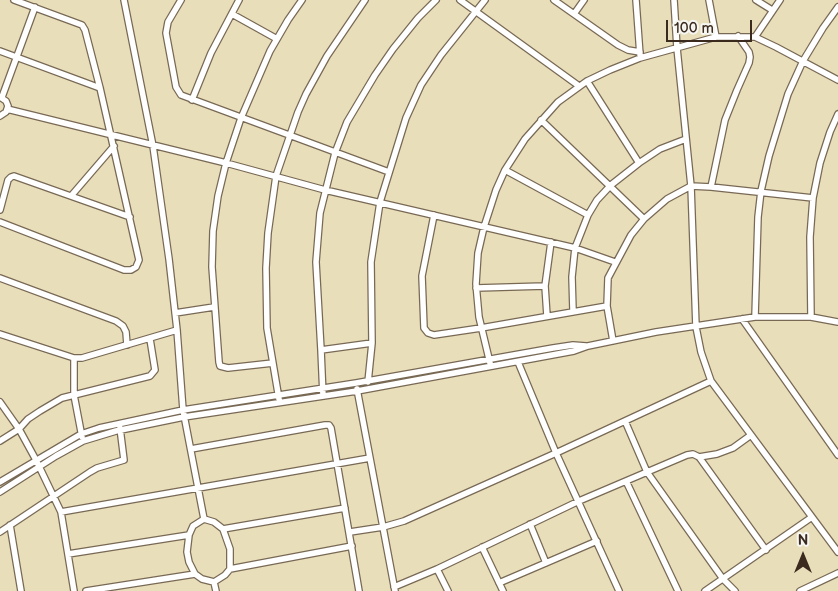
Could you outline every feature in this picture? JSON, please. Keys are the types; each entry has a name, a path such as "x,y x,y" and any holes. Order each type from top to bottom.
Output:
{"street":[{"path":"0,222 124,270 131,270 136,267 139,260 87,33 82,25 14,0"},
{"path":"124,0 153,146 177,330 183,410 204,519"},
{"path":"181,0 168,22 166,33 178,91 181,95 389,172"},
{"path":"192,100 211,53 239,0"},
{"path":"272,363 228,368 220,366 218,362 212,267 214,232 218,196 226,163 241,118 256,79 277,38 302,0"},
{"path":"280,403 267,328 266,268 268,232 276,176 306,94 327,56 365,0"},
{"path":"323,396 316,262 318,227 335,152 347,122 376,75 418,18 436,0"},
{"path":"460,0 579,86"},
{"path":"367,389 372,343 371,262 380,202 389,172 406,118 422,86 441,55 485,0"},
{"path":"554,0 618,45 640,55"},
{"path":"574,14 584,0"},
{"path":"636,0 640,55"},
{"path":"674,0 691,186 696,327 701,352 711,381 838,552"},
{"path":"709,0 716,37"},
{"path":"756,0 772,10"},
{"path":"755,37 780,0"},
{"path":"0,116 7,109 7,104 1,97 17,58 34,7"},
{"path":"755,317 757,232 761,191 776,129 788,94 803,62 838,7"},
{"path":"232,14 277,38"},
{"path":"711,187 725,120 749,64 749,52 738,36"},
{"path":"491,367 479,318 476,288 478,253 484,226 505,170 525,138 558,102 587,80 640,55 677,48 716,37 755,37 838,80"},
{"path":"0,51 100,88"},
{"path":"587,80 639,163"},
{"path":"7,109 226,163 325,190 575,248 615,262"},
{"path":"811,317 810,237 813,198 820,163 838,114"},
{"path":"541,120 644,219"},
{"path":"573,311 572,278 575,248 588,214 597,200 610,186 639,163 660,149 686,139"},
{"path":"71,196 114,146"},
{"path":"505,170 588,214"},
{"path":"0,210 8,180 14,176 130,217"},
{"path":"613,342 607,306 608,278 631,235 644,219 667,199 691,186 761,191 813,198"},
{"path":"434,215 422,276 424,328 428,333 434,335 481,328 607,306"},
{"path":"547,316 544,286 551,242"},
{"path":"0,278 116,321 123,326 126,332 127,345"},
{"path":"476,288 544,286"},
{"path":"175,313 214,307"},
{"path":"0,492 39,466 83,441 120,430 184,417 357,391 574,351 588,346 656,332 755,317 811,317 838,322"},
{"path":"742,319 838,455"},
{"path":"0,334 74,358 85,358 177,330"},
{"path":"0,442 19,429 28,419 62,398 150,376 154,370 150,339"},
{"path":"321,350 372,343"},
{"path":"0,482 81,434 119,423 183,410 535,351 573,345 588,346"},
{"path":"535,351 537,358"},
{"path":"74,358 74,395 83,441"},
{"path":"518,362 556,453 619,591"},
{"path":"460,364 461,372"},
{"path":"424,371 425,379"},
{"path":"350,532 383,527 404,520 556,453 711,381"},
{"path":"356,382 395,589 579,501 693,454 699,457 766,550"},
{"path":"0,402 19,429 61,512 74,591"},
{"path":"233,402 234,410"},
{"path":"625,421 646,472 723,579 735,591"},
{"path":"0,532 97,468 124,460 119,423"},
{"path":"191,449 329,425 346,508 359,591"},
{"path":"699,457 717,454 733,448 751,435"},
{"path":"61,512 370,458"},
{"path":"626,481 678,591"},
{"path":"223,529 346,508"},
{"path":"704,591 812,518"},
{"path":"204,519 214,522 223,529 230,549 230,569 225,576 214,582 202,579 195,574 189,562 187,552 188,535 193,526 204,519"},
{"path":"530,524 546,562"},
{"path":"10,525 21,591"},
{"path":"68,554 188,535"},
{"path":"499,583 597,541"},
{"path":"230,569 352,546"},
{"path":"482,547 503,591"},
{"path":"437,569 448,591"},
{"path":"800,591 838,573"},
{"path":"86,591 195,574"},
{"path":"214,582 216,591"}]}
